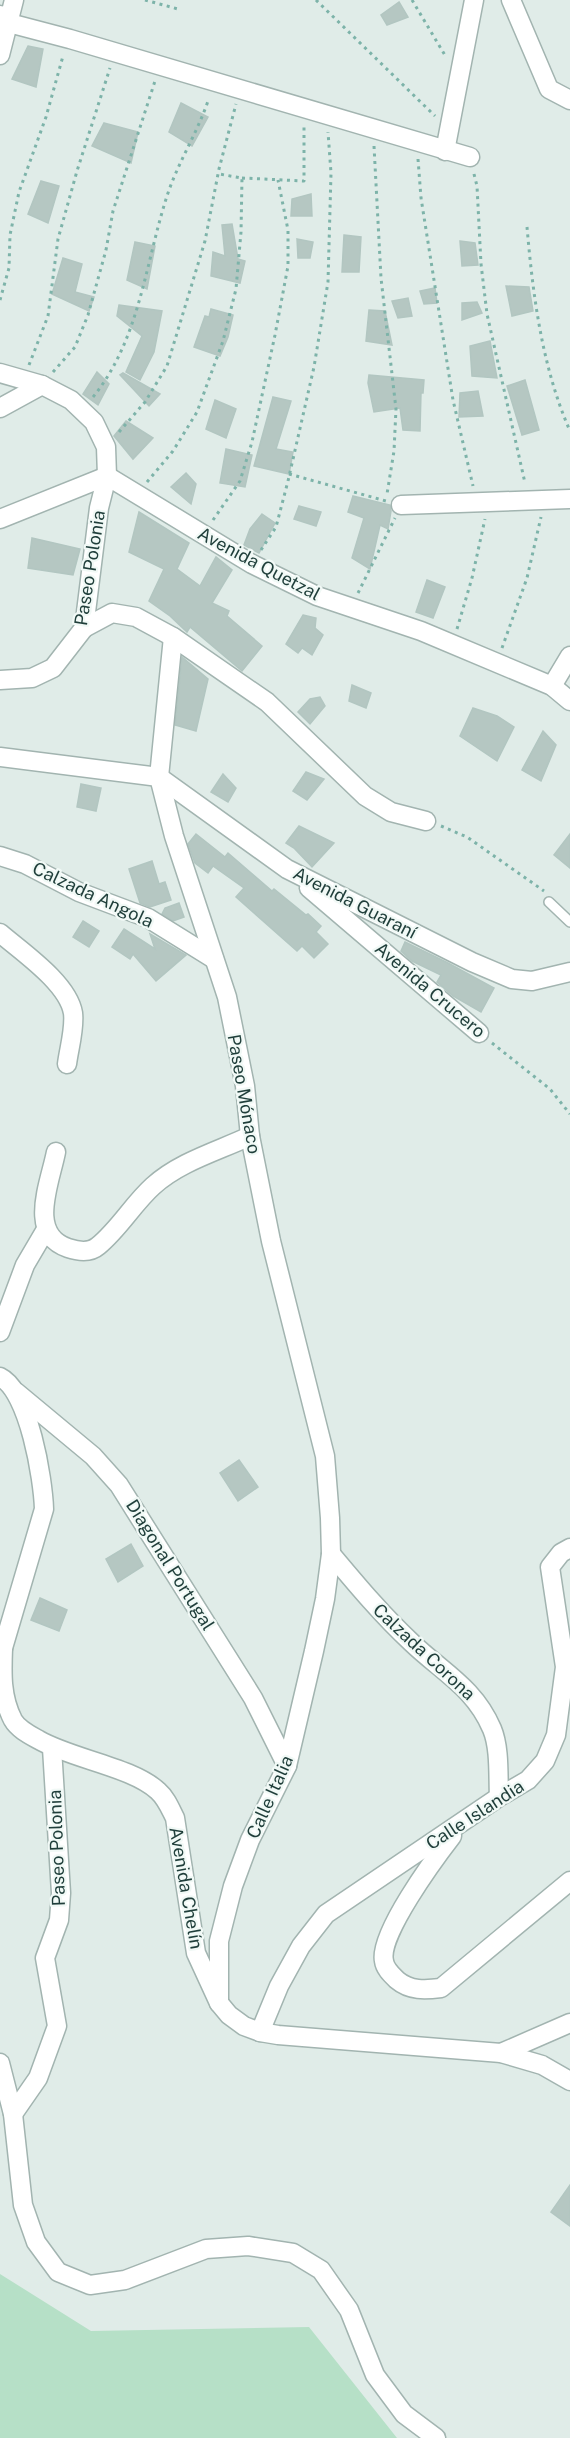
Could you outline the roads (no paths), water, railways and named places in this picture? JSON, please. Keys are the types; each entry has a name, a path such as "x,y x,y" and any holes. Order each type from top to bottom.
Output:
{"street":[{"path":"0,55 4,19 14,0"},
{"path":"445,151 474,0"},
{"path":"512,0 549,89 570,100"},
{"path":"4,19 470,157"},
{"path":"0,373 42,385 71,400 82,410 94,422 106,447 107,476 0,519"},
{"path":"0,408 42,385"},
{"name":"Avenida Quetzal","path":"107,476 203,536 252,564 317,596 497,663 552,686 570,701"},
{"name":"Paseo Polonia","path":"0,680 32,678 53,668 84,628 99,507 107,476"},
{"path":"393,503 570,499"},
{"path":"84,628 112,613 136,617 173,637 267,702 365,796 391,812 426,821"},
{"name":"Paseo Mónaco","path":"173,637 159,777 174,836 227,997 244,1086 250,1136 271,1241 325,1456 331,1554"},
{"path":"552,686 570,656"},
{"path":"0,757 159,777"},
{"name":"Avenida Guaraní","path":"159,777 287,869 490,971 512,979 532,981 570,972"},
{"name":"Calzada Angola","path":"0,856 25,864 79,892 148,918 214,959"},
{"name":"Avenida Crucero","path":"287,869 479,1033"},
{"path":"0,933 49,975 66,997 73,1012 67,1064"},
{"path":"56,1152 43,1216 45,1231 57,1244 77,1252 96,1249 153,1186 177,1168 250,1136"},
{"path":"0,1332 25,1265 45,1231"},
{"path":"0,1377 16,1392 33,1444 44,1509 2,1647"},
{"name":"Diagonal Portugal","path":"16,1392 93,1456 119,1485 253,1698 287,1766"},
{"name":"Calle Islandia","path":"260,2032 279,1986 301,1946 326,1914 464,1820 528,1780 545,1761 556,1736 565,1667 550,1568 561,1553 570,1548"},
{"name":"Calle Italia","path":"219,2002 219,1941 233,1886 250,1840 287,1766 325,1599 331,1554"},
{"name":"Calzada Corona","path":"331,1554 378,1611 418,1649 453,1676 478,1703 493,1731 499,1797"},
{"name":"Avenida Chelín","path":"2,1647 1,1682 14,1723 27,1734 52,1748 142,1780 158,1791 167,1802 175,1818 196,1953 219,2002 229,2015 260,2032 311,2039 501,2053 542,2065 570,2080"},
{"name":"Paseo Polonia","path":"13,2114 38,2078 57,2026 45,1958 59,1920 61,1893 52,1748"},
{"path":"464,1820 414,1888 388,1941 383,1960 389,1973 404,1986 425,1990 441,1988 570,1881"},
{"path":"501,2053 570,2023"},
{"path":"0,2063 13,2114 23,2205 36,2242 58,2272 90,2285 125,2280 206,2249 248,2246 292,2253 321,2270 349,2310 375,2375 404,2414 436,2438"}],"lane":[{"path":"550,899 570,922"}]}
